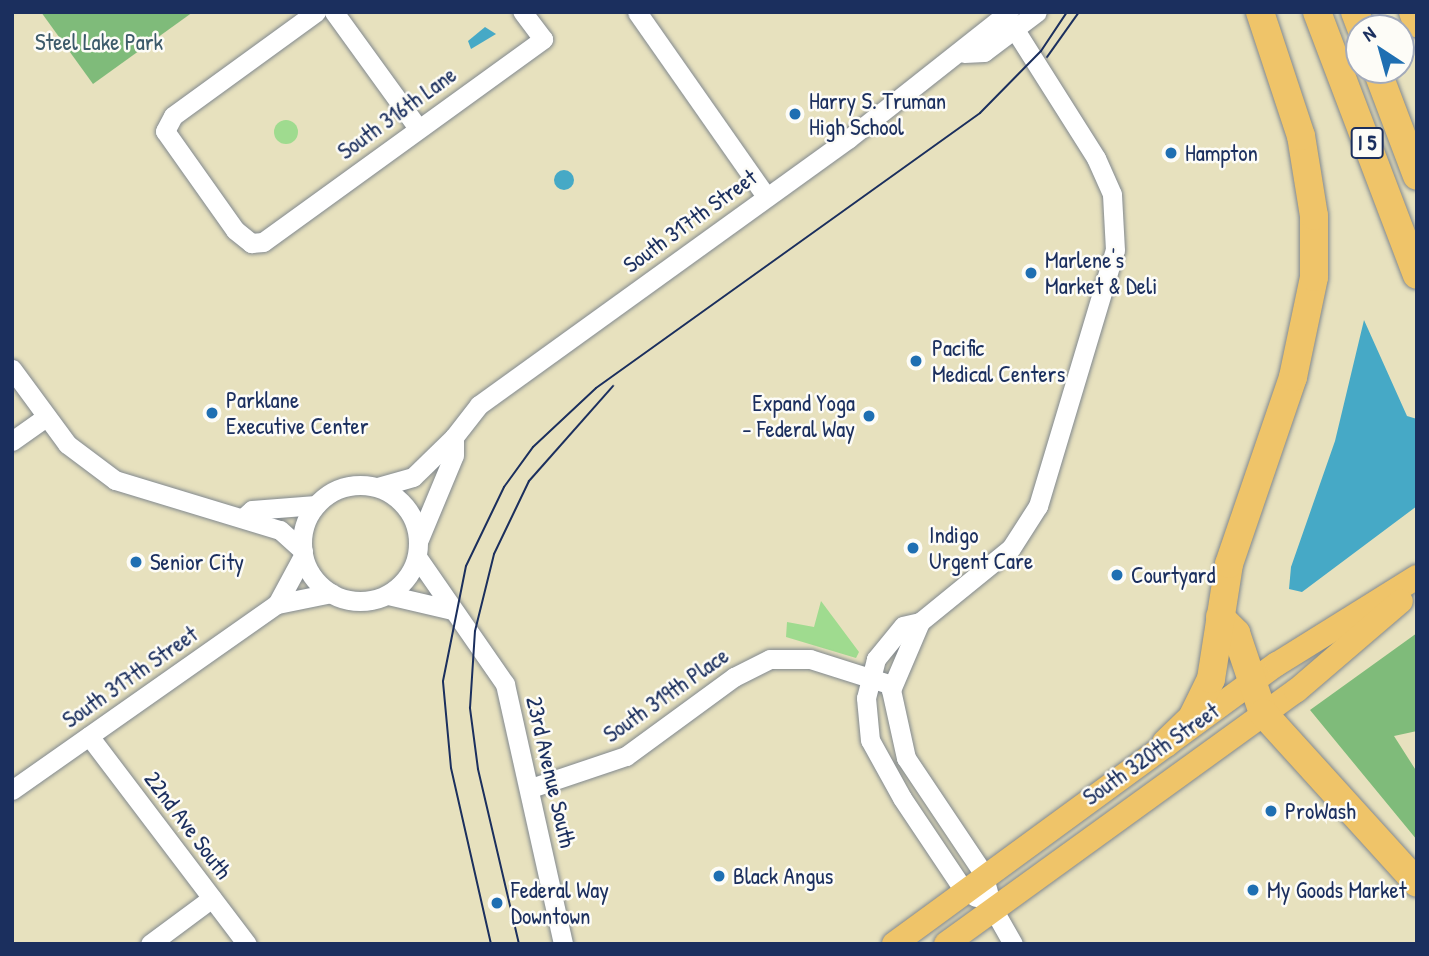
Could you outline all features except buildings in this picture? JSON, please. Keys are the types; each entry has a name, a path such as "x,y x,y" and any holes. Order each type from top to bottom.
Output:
{"highway":[{"path":"1166,743 1204,699 1229,564 1293,377 1315,263 1301,136 1260,12"},
{"name":"I 5","path":"1317,12 1417,275"},
{"path":"1413,12 1417,23"},
{"path":"1382,84 1417,176"},
{"path":"1402,84 1417,121"},
{"path":"1220,617 1236,633 1256,680 1263,713 1417,883"}],"main road":[{"name":"South 320th Street","path":"894,944 983,873 1166,743 1256,680 1417,577"},
{"name":"South 320th Street","path":"946,944 992,907 1326,668 1417,587"}],"street":[{"name":"South 316th Lane","path":"316,12 167,124 168,137 234,230 251,243 262,242 543,39 523,12"},
{"path":"334,12 418,128"},
{"path":"637,12 765,195"},
{"name":"South 317th Street","path":"378,487 413,477 454,438 479,405 964,53 984,52 1012,21 1037,12"},
{"path":"992,907 963,888 881,766 867,718 870,681 888,641 903,626 920,622 1002,556 1029,524 1048,483 1115,250 1112,194 1096,158 1012,21"},
{"path":"12,369 67,444 115,480 155,497 243,518 252,526 280,530 303,554 331,593 365,601 388,595 452,610"},
{"path":"12,440 46,417"},
{"name":"South 317th Street","path":"418,548 454,455 454,438"},
{"path":"303,554 303,529 316,505 334,490 378,487 411,512 418,548 452,610"},
{"path":"243,518 252,510 316,505"},
{"path":"388,595 418,548"},
{"name":"South 317th Street","path":"277,604 303,554"},
{"name":"South 317th Street","path":"12,790 277,604 331,593"},
{"name":"23rd Avenue South","path":"452,610 482,642 505,684 531,788 563,944"},
{"path":"920,622 892,685 895,733 906,758 983,873 992,907 1013,944"},
{"name":"South 319th Place","path":"531,788 626,756 734,677 770,659 810,659 870,681 892,685"},
{"name":"22nd Ave South","path":"89,736 247,944"},
{"path":"150,944 212,898"}],"green space":[{"name":"Steel Lake Park","path":"41,12 193,12 93,84"},
{"path":"286,120 295,123 298,132 295,141 286,144 277,141 274,132 277,123"},
{"path":"821,601 859,652 856,658 786,637 787,622 814,627"},
{"path":"1417,633 1417,731 1394,736 1417,772 1417,840 1310,710"}],"water":[{"path":"485,27 496,34 471,49 468,41"},
{"path":"564,170 571,173 574,180 571,187 564,190 557,187 554,180 557,173"},
{"path":"1364,320 1407,416 1417,419 1417,506 1302,592 1289,589 1291,567 1335,441"}],"tram line":[{"path":"491,944 451,768 443,681 466,566 504,487 533,447 596,388 980,113 1041,51 1067,12"},
{"path":"1047,57 1079,12"},
{"path":"519,944 478,769 470,708 475,631 494,554 529,481 613,386"}],"place":[{"name":"Harry S. Truman High School","path":"795,114"},
{"name":"Hampton","path":"1171,153"},
{"name":"Marlene's Market & Deli","path":"1031,273"},
{"name":"Pacific Medical Centers","path":"916,361"},
{"name":"Parklane Executive Center","path":"212,413"},
{"name":"Expand Yoga - Federal Way","path":"869,416"},
{"name":"Indigo Urgent Care","path":"913,548"},
{"name":"Senior City","path":"136,562"},
{"name":"Courtyard","path":"1117,575"},
{"name":"ProWash","path":"1271,811"},
{"name":"Black Angus","path":"719,876"},
{"name":"My Goods Market","path":"1253,890"},
{"name":"Federal Way Downtown","path":"497,903"}]}
